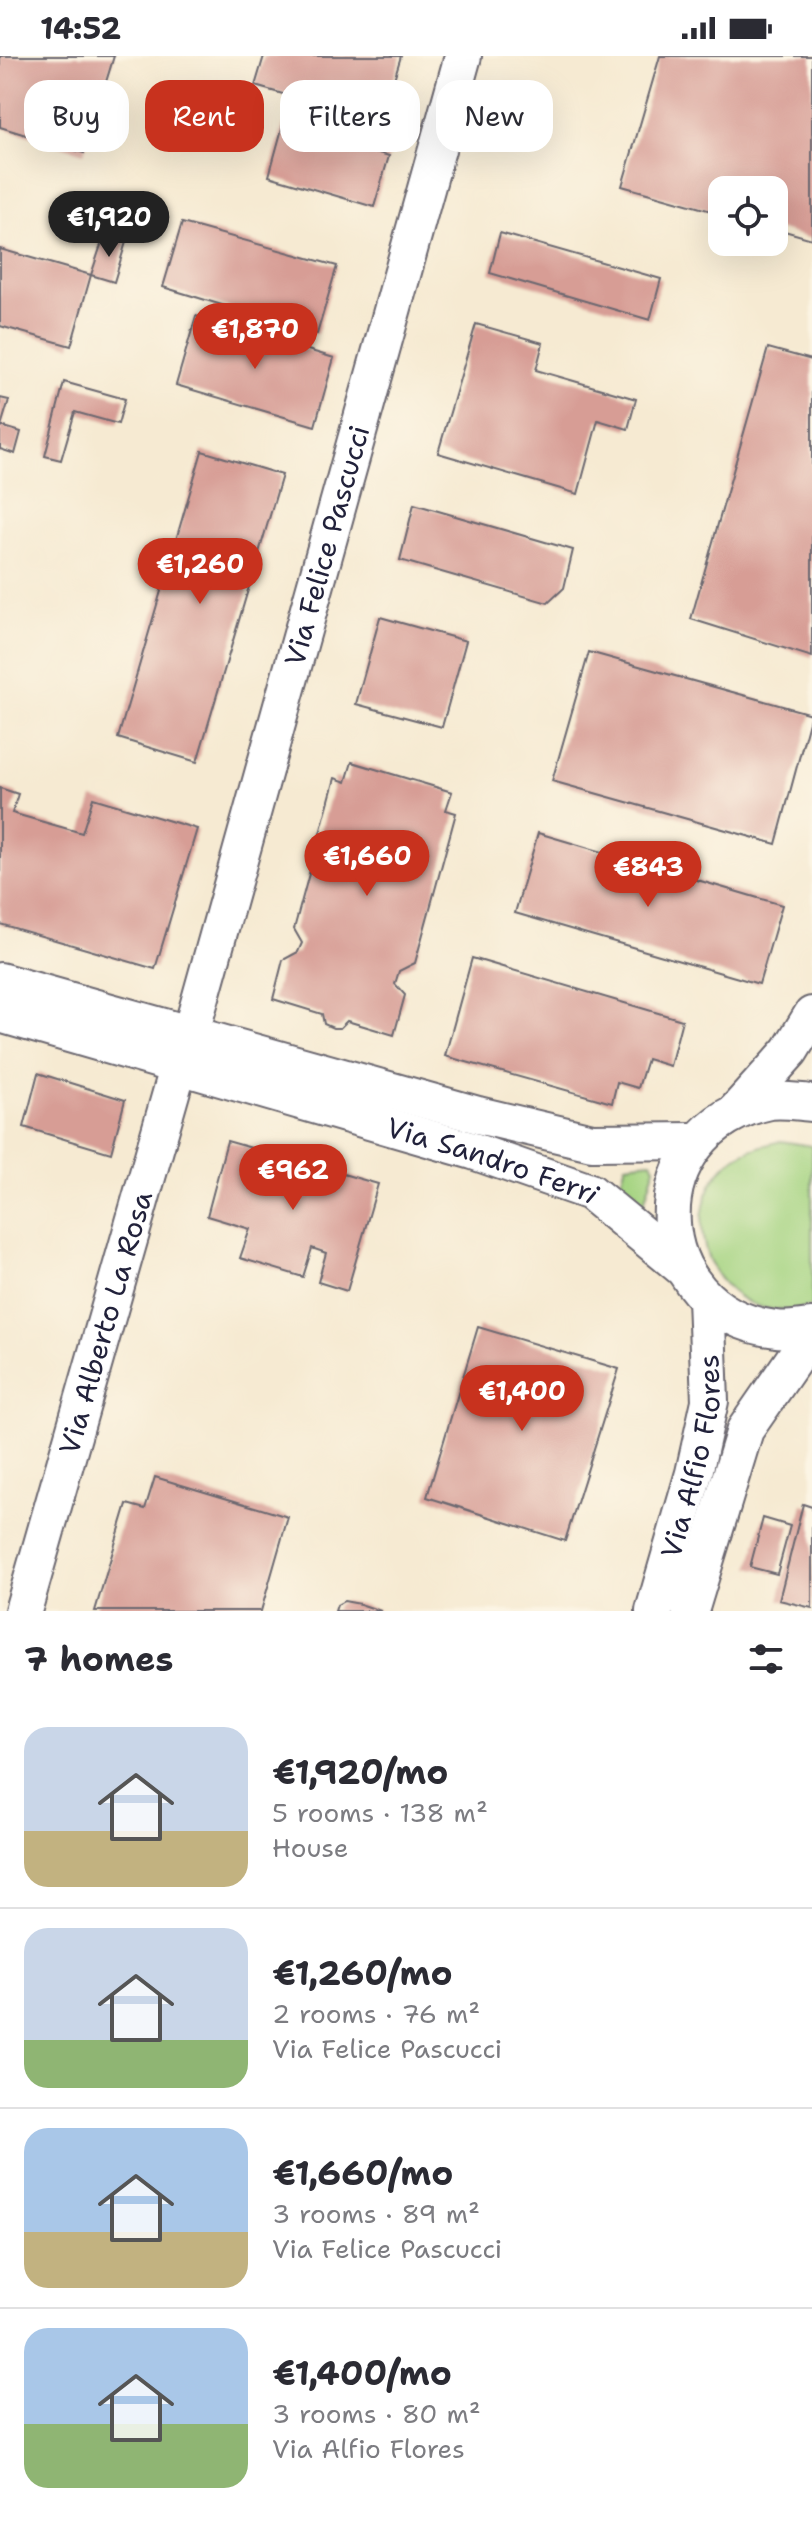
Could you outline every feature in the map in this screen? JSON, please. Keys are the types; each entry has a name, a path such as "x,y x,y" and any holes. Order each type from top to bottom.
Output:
{"street":[{"name":"Via Felice Pascucci","path":"185,1050 463,56"},
{"name":"Via Sandro Ferri","path":"0,981 185,1050 590,1192 739,1320 777,1330 812,1330"},
{"name":"Via Sandro Ferri","path":"0,1014 185,1050 592,1142 697,1141"},
{"path":"736,1111 790,1051 812,1015"},
{"name":"Via Alberto La Rosa","path":"23,1611 185,1050"},
{"path":"697,1141 715,1124 736,1111 773,1100 812,1103"},
{"name":"Via Alfio Flores","path":"654,1611 694,1473 710,1401 695,1284 673,1238 671,1203 679,1170 697,1141"},
{"name":"Via Alfio Flores","path":"690,1611 745,1430 812,1330"}],"green space":[{"path":"781,1141 812,1146 812,1306 786,1310 769,1309 746,1301 727,1287 714,1269 705,1248 702,1225 705,1202 714,1181 729,1162 747,1151"},
{"path":"651,1161 655,1167 644,1203 639,1204 619,1189 626,1164"}],"building":[{"path":"0,56 114,56 107,80 24,80 24,134 0,127"},
{"path":"264,56 401,56 394,80 280,80 280,93 264,89 264,80 257,80"},
{"path":"660,56 812,56 812,239 788,232 788,176 708,176 708,210 622,186"},
{"path":"280,136 280,152 375,152 389,156 374,207 269,176"},
{"path":"182,223 337,266 317,334 163,287"},
{"path":"500,233 661,279 650,320 490,273"},
{"path":"104,236 126,242 114,282 91,275"},
{"path":"0,249 91,275 71,346 0,326"},
{"path":"196,316 334,358 315,426 176,385"},
{"path":"476,324 543,343 536,370 636,399 628,429 598,420 578,494 438,453"},
{"path":"768,348 812,360 812,657 691,619"},
{"path":"64,382 125,399 118,424 75,412 61,460 45,456"},
{"path":"0,398 9,400 1,426 21,432 15,454 0,449"},
{"path":"202,451 282,475 197,762 118,738"},
{"path":"414,504 573,550 564,588 548,603 400,560"},
{"path":"380,617 466,641 442,727 356,704"},
{"path":"589,652 811,714 776,844 552,781"},
{"path":"352,762 452,792 446,810 456,813 415,963 399,971 395,984 405,995 394,1035 347,1021 340,1028 333,1028 324,1024 322,1014 273,999 283,960 298,952 302,943 294,929 335,778 346,782"},
{"path":"0,788 18,794 12,813 82,833 93,798 197,829 155,969 0,924"},
{"path":"538,833 782,905 759,984 515,913"},
{"path":"472,958 682,1020 670,1066 647,1059 638,1088 617,1082 612,1103 445,1056"},
{"path":"38,1073 125,1100 111,1153 24,1127"},
{"path":"227,1141 378,1184 347,1291 318,1282 326,1253 312,1248 303,1277 240,1258 250,1229 207,1216"},
{"path":"478,1327 619,1369 565,1541 427,1497"},
{"path":"155,1477 288,1517 261,1611 95,1611 127,1504 145,1509"},
{"path":"803,1504 812,1507 812,1608 779,1600"},
{"path":"763,1518 790,1526 777,1574 750,1567"},
{"path":"344,1601 381,1611 335,1611 337,1605"}]}
